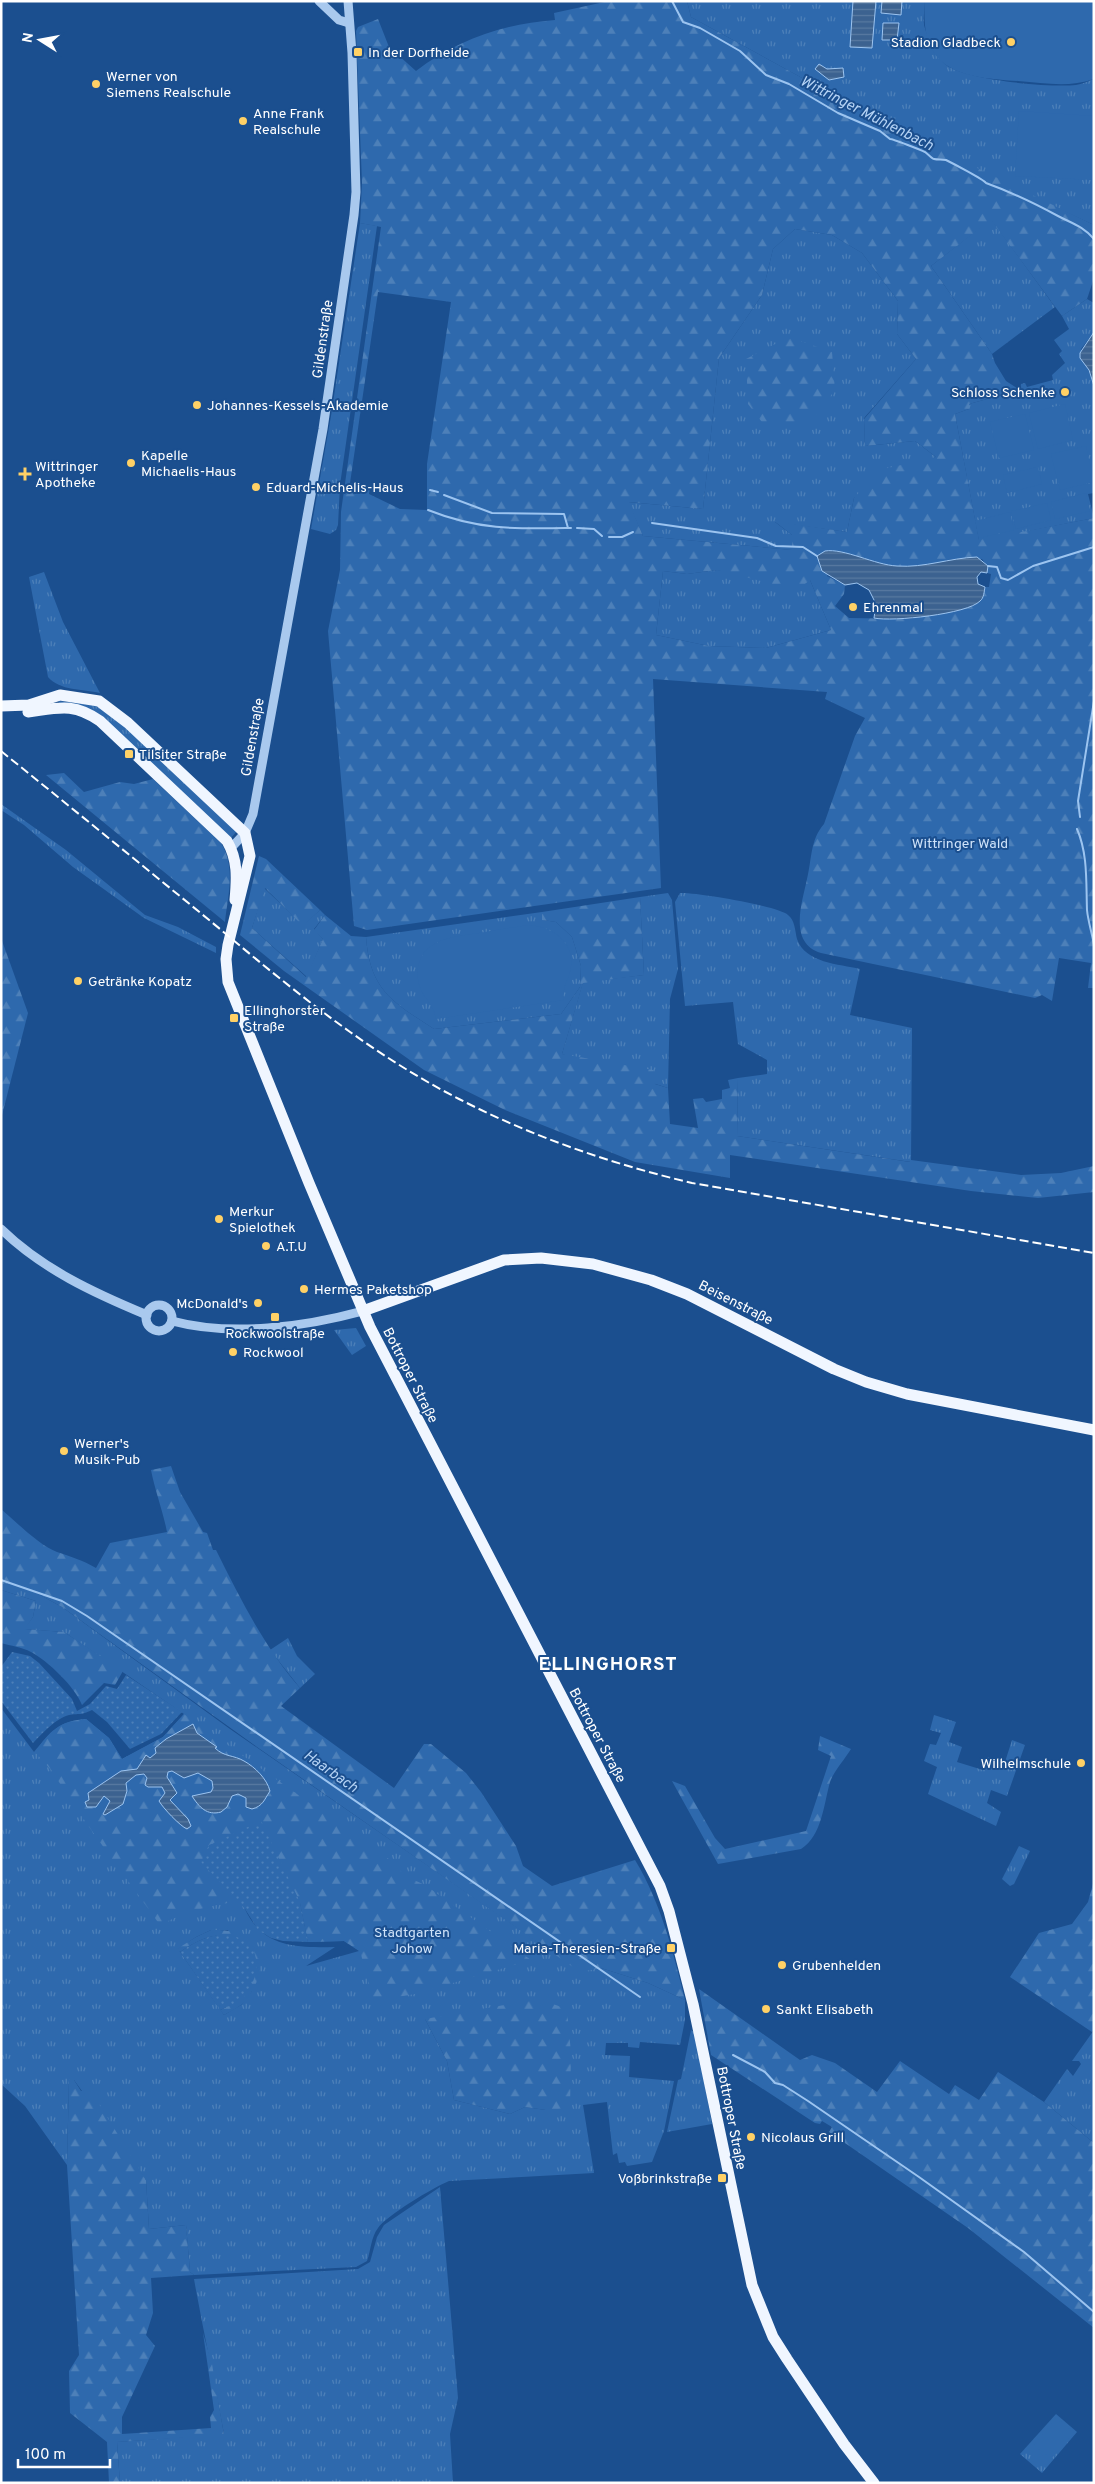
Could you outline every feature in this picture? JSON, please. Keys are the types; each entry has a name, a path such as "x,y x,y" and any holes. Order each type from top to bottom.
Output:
{"main road":[{"path":"1,711 20,713 48,703 60,695 78,696 99,701 108,707 245,833"},
{"path":"1,706 48,703"},
{"name":"Bottroper Straße","path":"48,703 87,712 100,721 227,841 231,848 237,875 232,926"},
{"name":"Bottroper Straße","path":"245,833 250,856 232,926 226,959 228,982 363,1311 408,1403 660,1886 669,1911 693,2004 752,2285 770,2330 787,2359 844,2444 874,2483"},
{"name":"Beisenstraße","path":"363,1311 504,1260 542,1258 593,1264 651,1280 687,1294 834,1369 866,1382 907,1394 1094,1430"}],"street":[{"path":"319,1 339,20 349,23"},
{"name":"Gildenstraße","path":"231,848 245,833 253,814 323,429 354,214 356,192 348,1"},
{"path":"1,1229 54,1270 105,1298 147,1315"},
{"path":"163,1305 171,1312 172,1321 166,1328 156,1330 148,1324 147,1315 152,1307 163,1305"},
{"path":"172,1321 207,1326 274,1326 323,1320 363,1311"}],"green space":[{"name":"Wittringer Wald","path":"609,1 687,1 691,17 879,120 1094,225 1094,278 1087,299 1062,316 991,220 931,266 992,354 1006,381 1020,390 969,404 969,409 955,414 979,540 1094,518 1094,988 1088,988 1091,963 1059,958 1052,1001 1042,995 1035,998 821,953 811,948 804,941 800,921 802,899 812,850 819,830 824,824 855,736 865,718 825,699 827,692 653,679 661,888 367,930 354,926 328,631 340,570 341,512 381,227 360,223 362,183 356,31 358,27 378,19 389,47 416,71 464,42 517,25 555,20 554,13","holes":["795,229 832,235 862,253 898,301 897,334 916,359 864,419 865,446 915,441 936,457 879,470 854,498 847,532 774,521 792,535 792,550 643,536 629,502 703,509 719,358 762,295 773,249","378,292 451,302 427,464 427,510 400,509 369,494 370,487 350,483","838,551 900,567 931,565 952,559 982,559 987,566 987,573 991,574 989,587 985,587 981,600 975,605 910,619 849,618 835,606 844,594 845,585 827,576","717,570 797,590 810,580 831,630 766,648 709,646 656,635 663,571 687,574"]},
{"path":"687,1 925,1 924,24 929,39 942,61 955,70 1008,82 1028,84 1064,86 1076,85 1094,79 1094,225 937,152 691,17"},
{"name":"Stadion Gladbeck","path":"925,1 1094,1 1094,79 1084,82 1056,84 997,79 978,77 948,66 936,56 929,42 925,24"},
{"path":"1019,111 1094,116 1094,180 1015,176"},
{"path":"991,219 1055,307 992,354 931,266"},
{"path":"360,223 377,226 340,485 338,525 336,530 330,534 311,529 331,416"},
{"path":"795,229 832,235 862,253 898,301 897,334 916,359 864,418 865,446 915,441 936,457 854,498 847,532 775,522 792,535 792,550 643,536 628,502 703,509 719,358 762,295 773,249"},
{"path":"1087,299 1094,303 1094,332 1081,349 1094,386 1094,493 1088,494 1094,518 979,541 955,414 969,409 969,404 1020,390 1021,384 1025,383 1027,387 1053,380 1052,375 1065,363 1059,354 1062,351 1054,340 1069,329 1062,316"},
{"path":"789,337 832,352 835,390 809,424 765,426 748,404 746,359"},
{"path":"1065,404 1073,440 1038,449 1029,413"},
{"path":"1025,414 1034,450 999,458 990,422"},
{"path":"1086,446 1094,482 1060,490 1051,454"},
{"path":"1038,467 1042,484 1007,493 1003,475"},
{"path":"1086,493 1090,511 1055,519 1051,502"},
{"path":"1047,503 1051,520 1016,529 1011,511"},
{"path":"1010,512 1014,530 979,538 975,521"},
{"path":"717,570 810,580 831,630 766,648 709,646 656,635 663,571 687,574"},
{"path":"44,572 63,622 100,693 65,687 53,682 48,677 29,577"},
{"path":"59,701 97,705 108,710 237,831 231,838 116,734 59,703"},
{"path":"64,773 84,792 120,782 134,784 153,779 221,843 226,852 230,881 225,922 46,775"},
{"path":"1,804 66,850 145,915 178,927 216,947 216,953 144,918 73,867 24,825 1,810"},
{"path":"259,856 266,859 320,910 303,926 265,888 252,928 306,977 323,939 314,930 325,915 351,936 366,937 368,955 378,983 396,1002 434,1029 561,1014 580,987 581,966 572,937 556,922 542,920 542,912 640,897 644,975 583,983 562,1054 653,1070 655,1084 668,1088 670,1124 698,1128 693,1099 703,1098 706,1102 722,1099 722,1090 730,1088 728,1080 738,1078 737,1136 910,1162 911,1160 1021,1175 1061,1173 1094,1166 1094,1192 1038,1198 971,1191 730,1155 730,1178 635,1162 505,1110 424,1070 284,971 240,935"},
{"path":"264,888 303,925 320,910 325,915 314,929 323,939 307,977 252,928"},
{"path":"668,893 672,900 678,969 670,999 668,1088 562,1054 583,982 644,975 640,897"},
{"path":"680,893 736,900 781,911 788,915 793,923 801,947 807,953 833,964 860,969 850,1015 912,1028 911,1162 737,1136 738,1078 767,1074 767,1060 738,1044 733,1002 685,1006 675,902"},
{"path":"542,912 543,920 556,922 572,937 581,966 580,987 561,1014 434,1029 407,1011 386,993 378,983 368,955 366,937"},
{"path":"528,925 545,928 553,932 565,942 569,949 571,966 564,990 564,1000 436,1019 432,1007 421,991 418,979 418,966 428,948 436,943 457,936"},
{"path":"1,938 28,1013 1,1119"},
{"path":"356,1328 366,1346 352,1355 334,1330"},
{"path":"171,1466 180,1492 203,1532 207,1533 213,1550 216,1550 253,1622 275,1656 300,1688 281,1706 394,1788 424,1744 431,1744 466,1773 481,1792 516,1846 523,1866 552,1886 635,1860 659,1910 671,1946 685,2000 648,1983 601,1968 580,1972 257,1747 62,1607 31,1590 1,1580 1,1509 28,1533 50,1549 96,1568 110,1543 167,1532 151,1470"},
{"path":"1,1580 31,1590 62,1607 230,1729 580,1971 601,1968 648,1983 685,2000 685,2020 680,2045 640,2042 639,2048 628,2047 628,2043 606,2043 605,2055 630,2056 629,2077 674,2081 664,2131 652,2162 627,2166 625,2162 619,2163 617,2153 613,2155 607,2102 583,2105 594,2173 449,2181 390,2216 374,2235 367,2261 356,2267 194,2275 190,2272 186,2225 149,2229 146,2180 74,2080 69,2080 67,2165 25,2106 1,2084 1,1708 34,1752 45,1739 62,1725 86,1719 109,1738 122,1759 163,1737 184,1714 64,1632 24,1629 33,1617 36,1601 1,1590","holes":["300,1902 308,1942 344,1941 359,1951 306,1966 335,1947 307,1947 282,1943 261,1932 252,1922 245,1909","211,1930 228,1930 252,1991 241,2005 224,2015 178,1949","425,2019 546,2110 525,2107 510,2114 454,2100 447,2061"]},
{"path":"1,1590 36,1601 33,1617 25,1629 64,1632 123,1671 115,1685 104,1683 82,1705 74,1691 45,1661 28,1650 1,1643"},
{"path":"288,1638 297,1656 315,1674 300,1688 270,1650"},
{"path":"12,1652 30,1656 39,1663 72,1699 77,1711 90,1704 106,1686 117,1689 126,1675 182,1712 161,1734 130,1749 107,1722 92,1710 59,1719 33,1743 1,1701 1,1667"},
{"name":"Stadtgarten Johow","path":"184,1714 393,1862 405,1876 425,1885 531,1960 415,1994 374,2001 360,1951 344,1941 308,1942 300,1902 243,1829 230,1835 201,1862 238,1901 198,1910 160,1925 89,1827 51,1770 35,1752 56,1728 69,1722 86,1719 109,1738 122,1759 163,1737"},
{"path":"934,1715 956,1722 949,1742 962,1747 957,1762 983,1770 987,1757 1005,1762 1012,1740 1025,1745 1007,1796 991,1790 987,1803 1001,1812 996,1826 928,1794 937,1767 924,1761 930,1744 936,1745 941,1733 930,1730"},
{"path":"820,1736 851,1749 830,1782 821,1819 814,1836 801,1849 718,1864 672,1781 685,1786 715,1838 725,1849 806,1831 831,1756 818,1750"},
{"path":"261,1821 300,1902 308,1942 283,1941 271,1938 258,1930 245,1909 201,1862 209,1845"},
{"path":"1019,1846 1030,1851 1014,1884 1010,1886 1002,1879"},
{"path":"1094,1880 1094,2030 1092,2032 1010,1977 1039,1933 1072,1924 1088,1902"},
{"path":"211,1930 239,1933 251,1941 257,1949 260,1959 258,1979 254,1988 241,2005 224,2015 220,2010 235,2002 244,1994 257,1968 241,1938 224,1935 209,1937 180,1952 177,1949"},
{"path":"227,1934 242,1939 251,1947 256,1956 256,1971 248,1992 243,1998 220,2010 180,1952 202,1939"},
{"path":"699,1989 800,2060 812,2055 835,2063 877,2092 900,2061 949,2094 955,2085 979,2100 998,2072 1044,2102 1094,2143 1094,2328 968,2228 829,2132 832,2127 822,2121 820,2124 815,2123 711,2055"},
{"path":"539,1999 567,2009 571,2053 570,2108 546,2110 525,2107 510,2114 454,2100 447,2061 425,2019"},
{"path":"691,2030 695,2033 712,2124 667,2132 678,2080 681,2079"},
{"path":"1094,2030 1094,2143 1044,2102 1067,2069 1073,2076 1081,2064 1079,2061 1072,2061"},
{"path":"69,2080 74,2080 81,2091 91,2091 146,2180 149,2229 186,2225 190,2272 194,2275 151,2278 153,2313 146,2335 155,2346 122,2417 122,2434 211,2428 210,2417 214,2410 203,2333 212,2364 224,2435 117,2442 120,2483 109,2483 107,2442 70,2413 69,2371 79,2355 67,2165"},
{"path":"440,2187 458,2398 450,2434 453,2483 120,2483 117,2442 224,2434 194,2279 358,2269 370,2262 377,2237 384,2225"},
{"path":"1056,2414 1077,2432 1042,2473 1020,2454"},
{"path":"1056,2418 1074,2432 1051,2459 1034,2445"}],"shaded area":[{"path":"853,1 876,1 872,48 850,47"},
{"path":"882,1 902,1 901,15 881,13"},
{"path":"883,23 899,23 897,40 882,40"},
{"path":"819,64 827,69 843,68 844,77 829,80 815,69"},
{"path":"1094,332 1094,386 1089,370 1080,358 1080,353"},
{"path":"825,551 841,552 897,566 917,566 977,557 988,566 987,573 981,572 977,577 978,584 985,587 984,595 973,606 961,610 912,618 874,618 876,604 869,590 857,583 845,585 822,571 817,556"},
{"path":"193,1724 197,1733 217,1747 215,1748 218,1751 244,1761 260,1774 270,1791 261,1804 252,1809 246,1807 246,1798 238,1794 232,1796 227,1807 221,1812 208,1812 192,1796 211,1792 213,1788 212,1781 198,1773 184,1778 172,1771 168,1772 167,1777 177,1793 170,1800 188,1819 191,1826 187,1829 159,1801 165,1793 162,1787 148,1787 145,1785 147,1778 144,1774 136,1775 126,1783 127,1791 123,1804 105,1815 103,1814 110,1801 104,1796 96,1807 87,1807 85,1802 89,1800 88,1793 121,1771 137,1769 146,1755 150,1758 156,1753 155,1748 166,1739"}],"waterway":[{"name":"Wittringer Mühlenbach","path":"672,1 683,22 700,28 740,51 766,75 789,84 838,113 880,131 890,139 925,152 933,159 946,160 986,183 1013,194 1081,228 1094,239"},
{"path":"430,490 438,492"},
{"path":"444,495 492,513 564,514 568,528 571,528"},
{"path":"428,510 446,517 480,525 514,528 568,528"},
{"path":"652,523 757,538 776,546 803,547 817,556"},
{"path":"577,528 594,529 602,536"},
{"path":"609,537 622,537 633,532"},
{"path":"988,566 997,567 1001,578 1008,580 1033,566 1094,547"},
{"path":"1080,817 1078,801 1094,701"},
{"path":"1077,829 1085,858 1087,910 1094,945"},
{"name":"Haarbach","path":"1,1580 62,1601 87,1616 640,1997"},
{"path":"733,2055 765,2072 775,2083 783,2085 808,2101 919,2177 1024,2252 1094,2312"}],"railway":[{"path":"1,751 305,999 395,1062 487,1113 573,1148 632,1167 692,1183 1094,1253"}],"place":[{"name":"Stadion Gladbeck","path":"1011,42"},
{"name":"In der Dorfheide","path":"358,52"},
{"name":"Werner von Siemens Realschule","path":"96,84"},
{"name":"Anne Frank Realschule","path":"243,121"},
{"name":"Schloss Schenke","path":"1065,392"},
{"name":"Johannes-Kessels-Akademie","path":"197,405"},
{"name":"Kapelle Michaelis-Haus","path":"131,463"},
{"name":"Wittringer Apotheke","path":"25,474"},
{"name":"Eduard-Michelis-Haus","path":"256,487"},
{"name":"Ehrenmal","path":"853,607"},
{"name":"Tilsiter Straße","path":"129,754"},
{"name":"Getränke Kopatz","path":"78,981"},
{"name":"Ellinghorster Straße","path":"234,1018"},
{"name":"Merkur Spielothek","path":"219,1219"},
{"name":"A.T.U","path":"266,1246"},
{"name":"Hermes Paketshop","path":"304,1289"},
{"name":"McDonald's","path":"258,1303"},
{"name":"Rockwoolstraße","path":"275,1317"},
{"name":"Rockwool","path":"233,1352"},
{"name":"Werner's Musik-Pub","path":"64,1451"},
{"name":"Wilhelmschule","path":"1081,1763"},
{"name":"Maria-Theresien-Straße","path":"671,1948"},
{"name":"Grubenhelden","path":"782,1965"},
{"name":"Sankt Elisabeth","path":"766,2009"},
{"name":"Nicolaus Grill","path":"751,2137"},
{"name":"Voßbrinkstraße","path":"722,2178"}],"district":[{"name":"ELLINGHORST","path":"608,1663"}]}
